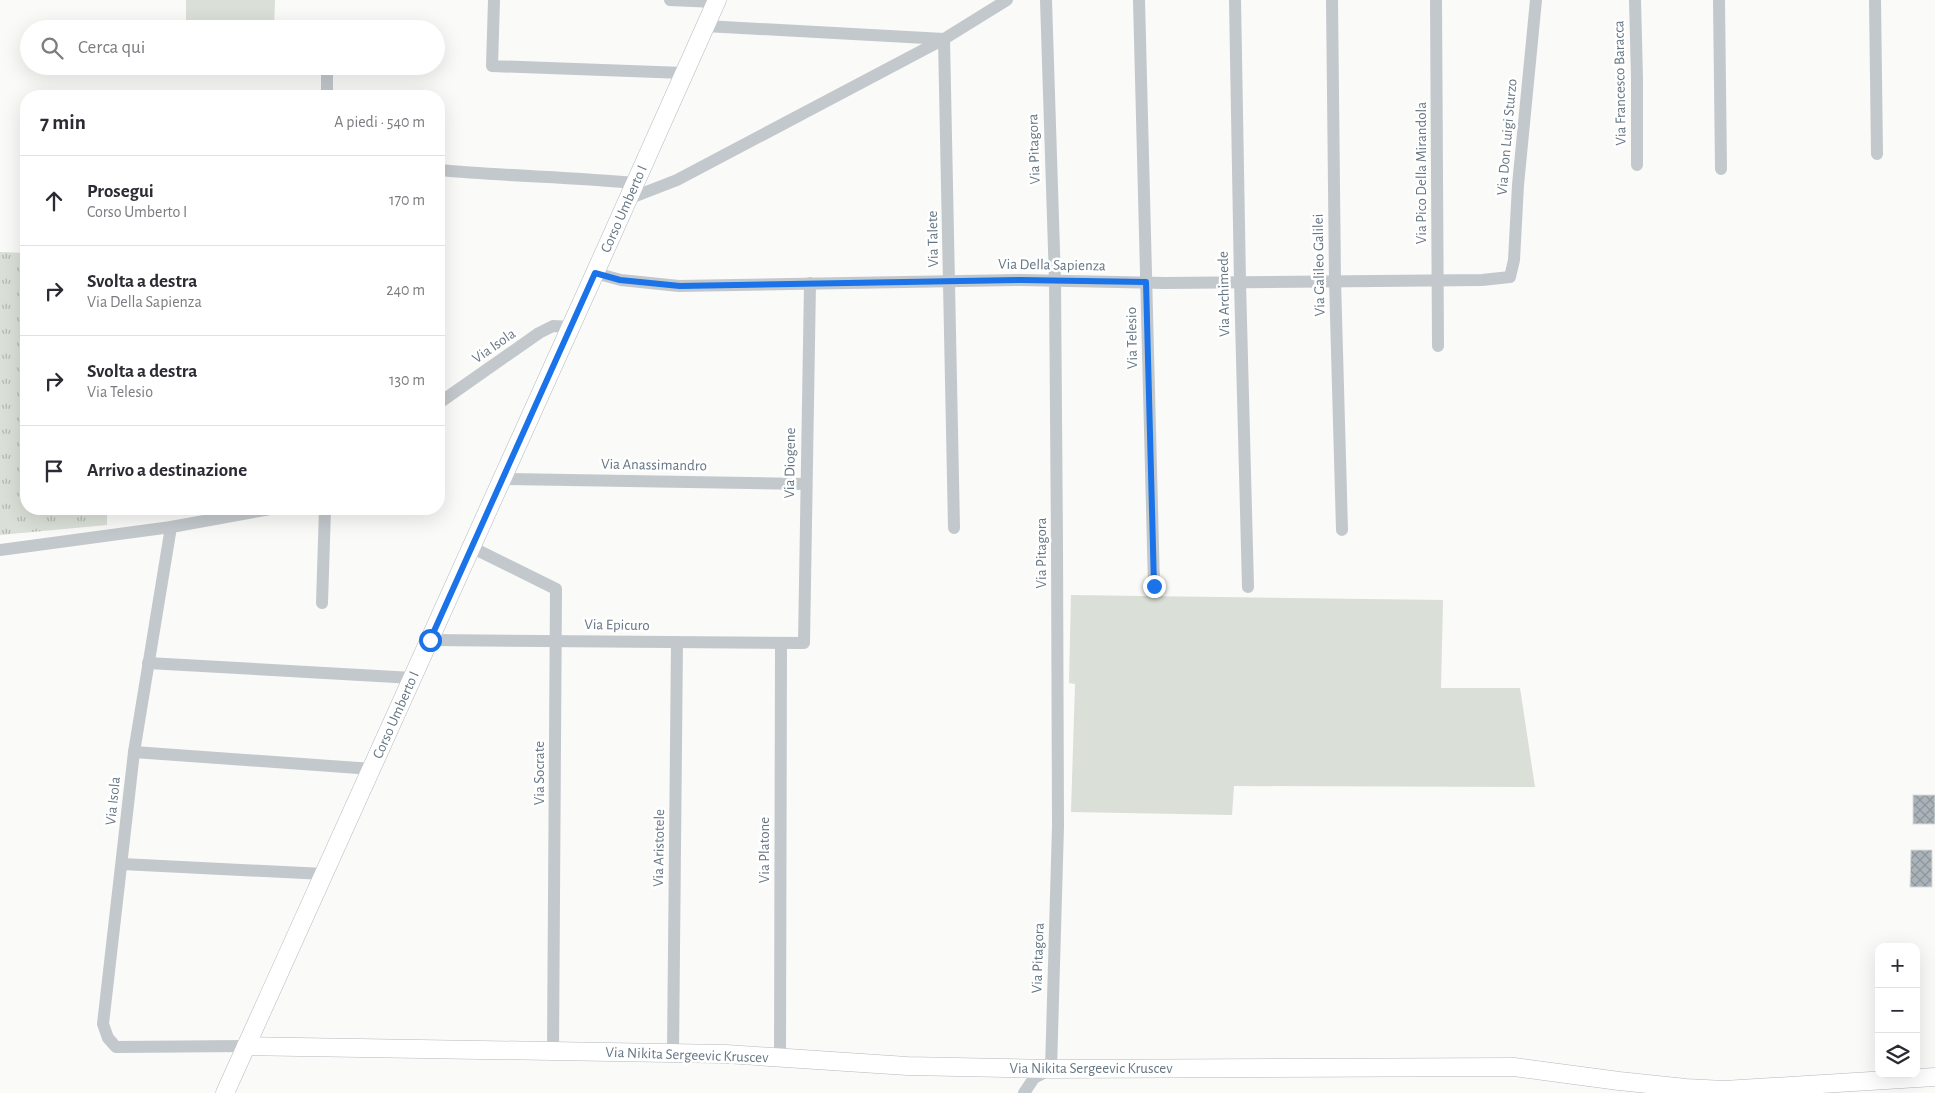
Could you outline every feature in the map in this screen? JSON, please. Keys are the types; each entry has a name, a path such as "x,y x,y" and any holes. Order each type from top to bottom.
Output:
{"main road":[{"name":"Corso Umberto I","path":"225,1093 716,1"},
{"name":"Via Nikita Sergeevic Kruscev","path":"246,1046 673,1053 907,1066 1051,1069 1514,1067 1619,1081 1724,1090 1935,1077"}],"street":[{"path":"494,0 492,66 684,73"},
{"path":"670,0 716,1"},
{"path":"445,171 490,175 585,178 632,191 677,180 944,39 1007,0"},
{"name":"Via Pitagora","path":"1046,0 1055,281 1058,826 1051,1069"},
{"name":"Via Telesio","path":"1139,0 1154,586"},
{"name":"Via Archimede","path":"1235,0 1248,587"},
{"name":"Via Galileo Galilei","path":"1332,0 1335,280 1342,530"},
{"name":"Via Pico Della Mirandola","path":"1436,0 1438,346"},
{"name":"Via Don Luigi Sturzo","path":"1510,277 1514,260 1518,185 1536,0"},
{"name":"Via Francesco Baracca","path":"1635,0 1637,165"},
{"path":"1719,0 1721,169"},
{"path":"1875,0 1877,154"},
{"path":"705,26 944,39"},
{"name":"Via Talete","path":"944,39 954,528"},
{"path":"327,75 327,90"},
{"name":"Via Della Sapienza","path":"595,273 620,280 680,286 950,281 1240,282 1482,280 1510,277"},
{"name":"Via Diogene","path":"804,644 810,284"},
{"name":"Via Isola","path":"445,399 540,333 553,326 571,327"},
{"name":"Via Anassimandro","path":"501,479 806,484"},
{"path":"0,550 171,527 237,515"},
{"path":"322,603 325,515"},
{"name":"Via Isola","path":"171,527 134,752 103,1024 108,1038 116,1047 246,1046"},
{"name":"Via Socrate","path":"472,547 556,589 554,1051"},
{"name":"Via Epicuro","path":"430,640 804,644"},
{"name":"Via Aristotele","path":"673,1053 677,642"},
{"name":"Via Platone","path":"780,1058 781,643"},
{"path":"148,663 413,678"},
{"path":"134,752 372,769"},
{"path":"122,864 324,874"},
{"path":"1024,1093 1034,1078 1051,1069"}],"green space":[{"path":"186,0 275,0 274,20 186,20"},
{"path":"0,252 20,253 20,515 107,515 107,525 0,535"},
{"path":"1071,595 1443,600 1441,688 1520,688 1535,787 1234,786 1232,815 1071,812 1075,684 1069,683"}],"building":[{"path":"1913,795 1935,795 1935,824 1913,824"},
{"path":"1911,850 1932,850 1932,887 1910,887"}],"route":[{"path":"430,640 595,273 620,280 680,286 1021,280 1146,282 1154,586"}]}
